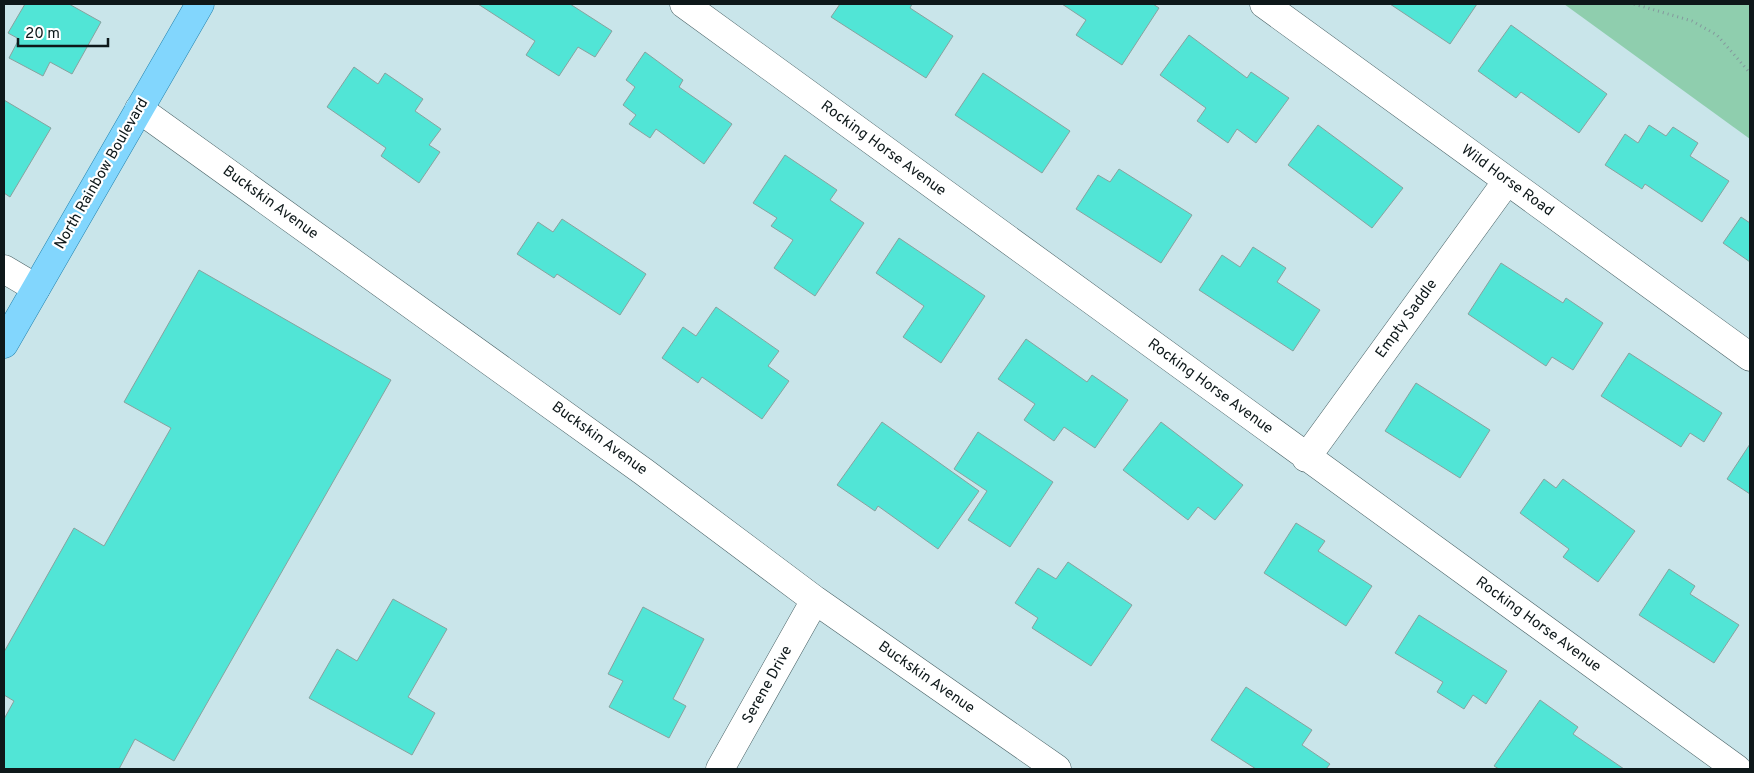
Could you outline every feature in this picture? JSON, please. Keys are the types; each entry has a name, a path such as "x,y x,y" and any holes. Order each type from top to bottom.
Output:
{"main road":[{"name":"North Rainbow Boulevard","path":"4,344 200,4"}],"street":[{"name":"Rocking Horse Avenue","path":"684,4 1306,458 1737,769"},
{"name":"Wild Horse Road","path":"1264,4 1750,357"},
{"name":"Buckskin Avenue","path":"139,109 636,466 815,600 1057,769"},
{"name":"Empty Saddle","path":"1306,458 1507,181"},
{"path":"4,269 36,288"},
{"name":"Serene Drive","path":"720,769 815,600"}],"path":[{"path":"1634,4 1692,21 1717,35 1750,73"}],"green space":[{"path":"1564,4 1750,4 1750,139"}],"building":[{"path":"25,4 69,4 101,22 72,74 50,62 43,76 9,58 19,39 8,33"},
{"path":"478,4 570,4 612,31 595,57 578,47 559,76 526,55 535,41"},
{"path":"840,4 912,4 910,8 953,36 926,78 831,17"},
{"path":"1062,4 1153,4 1159,8 1122,65 1076,35 1086,20"},
{"path":"1390,4 1477,4 1450,44"},
{"path":"1511,25 1607,94 1579,133 1521,92 1516,98 1478,71"},
{"path":"1189,35 1247,78 1251,72 1289,98 1256,143 1237,129 1228,143 1197,121 1206,108 1160,75"},
{"path":"645,52 683,80 679,87 732,124 704,164 656,129 650,138 629,124 636,115 623,105 635,87 626,80"},
{"path":"354,67 378,84 385,73 423,99 415,111 441,129 429,145 440,152 419,183 381,156 386,148 327,107"},
{"path":"983,73 1070,131 1042,173 955,115"},
{"path":"4,100 51,128 10,197 4,193"},
{"path":"1318,125 1403,188 1372,228 1288,165"},
{"path":"1649,125 1666,136 1673,127 1698,143 1690,156 1729,181 1702,222 1645,184 1642,189 1605,165 1625,134 1638,143"},
{"path":"785,155 837,190 830,200 864,223 815,296 774,268 793,240 771,226 777,218 753,203"},
{"path":"1119,169 1192,215 1161,263 1076,209 1098,175 1110,182"},
{"path":"1741,217 1750,223 1750,262 1723,243"},
{"path":"562,219 646,274 620,315 557,274 554,278 517,254 538,222 553,232"},
{"path":"899,238 985,296 941,363 903,337 924,306 876,273"},
{"path":"1253,247 1286,268 1277,282 1320,310 1293,351 1199,290 1222,255 1240,267"},
{"path":"1501,263 1563,303 1566,298 1603,323 1573,370 1552,357 1546,366 1468,314"},
{"path":"199,270 391,380 174,761 135,739 119,769 4,769 4,719 14,701 4,695 4,652 74,528 104,546 171,428 124,402"},
{"path":"716,307 779,351 768,366 789,381 762,419 702,377 698,383 662,358 683,327 696,336"},
{"path":"1026,339 1087,382 1092,375 1128,400 1095,448 1064,427 1054,441 1024,420 1035,404 998,379"},
{"path":"1629,353 1722,413 1704,442 1690,433 1681,447 1601,396"},
{"path":"1416,383 1490,430 1460,478 1385,431"},
{"path":"882,422 979,491 938,549 878,506 875,511 837,485"},
{"path":"1161,422 1243,485 1215,520 1198,507 1188,520 1123,470"},
{"path":"978,432 1053,482 1010,547 968,520 987,491 954,469"},
{"path":"1750,444 1750,494 1727,479"},
{"path":"1544,479 1556,488 1563,479 1635,531 1598,582 1563,557 1569,549 1520,513"},
{"path":"1296,523 1325,541 1318,551 1372,586 1346,626 1264,573"},
{"path":"1068,562 1132,605 1091,666 1032,628 1038,618 1015,603 1038,568 1056,579"},
{"path":"1669,569 1695,586 1690,594 1739,625 1714,663 1639,615"},
{"path":"393,599 447,629 408,697 435,713 412,755 309,698 337,649 357,661"},
{"path":"643,607 704,639 673,699 686,706 669,738 609,707 623,681 608,674"},
{"path":"1419,615 1507,671 1486,704 1473,695 1464,709 1437,692 1443,682 1395,653"},
{"path":"1246,687 1312,730 1302,745 1330,764 1326,769 1256,769 1211,740"},
{"path":"1540,700 1578,727 1573,734 1624,769 1499,769 1494,766"}]}
